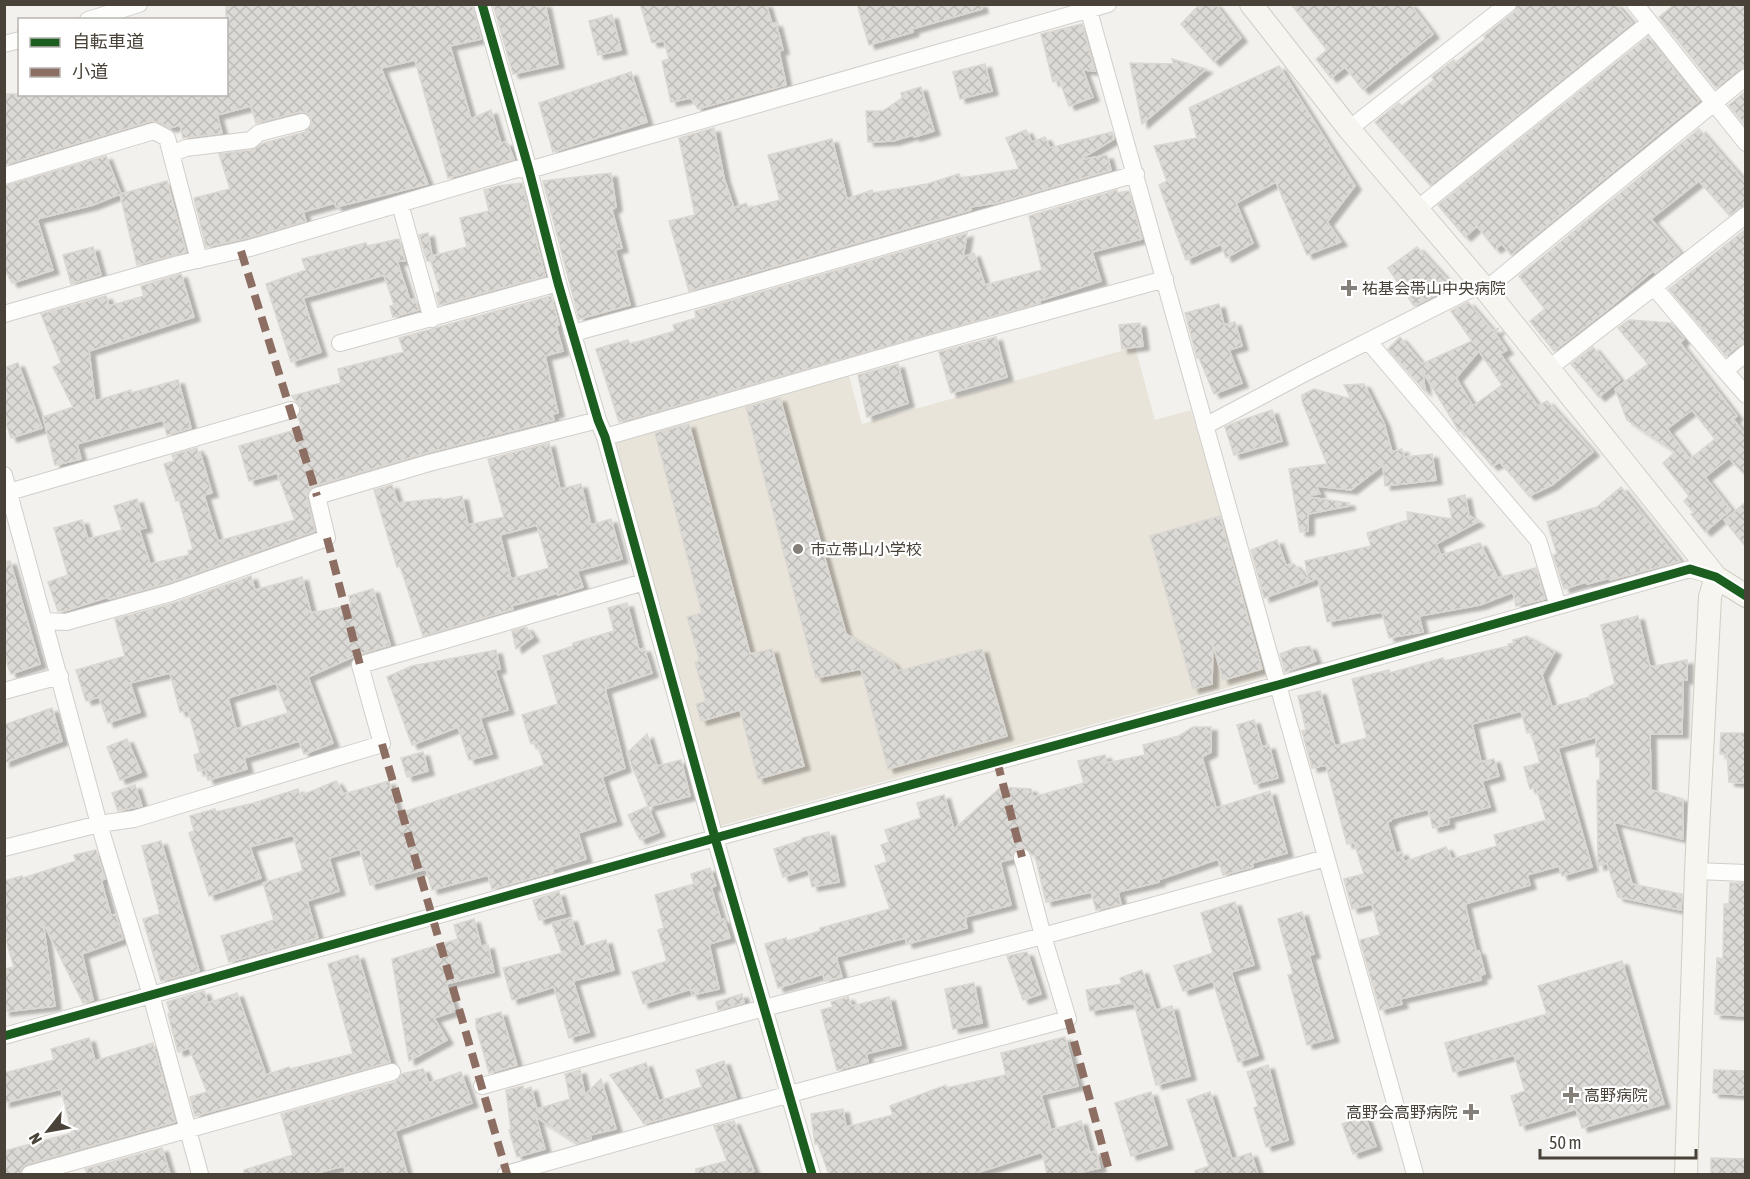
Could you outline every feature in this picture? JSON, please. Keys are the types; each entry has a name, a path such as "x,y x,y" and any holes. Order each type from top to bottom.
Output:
{"street":[{"path":"94,18 138,4"},
{"path":"482,4 558,283 605,437 715,838 812,1174"},
{"path":"4,314 179,264 250,248 518,169 529,170 1088,7 1108,4"},
{"path":"1251,4 1349,129 1483,287 1716,577"},
{"path":"1349,129 1508,4"},
{"path":"1088,7 1415,1174"},
{"path":"1417,209 1643,11 1713,104 1746,143"},
{"path":"1205,426 1368,341 1483,287 1746,77"},
{"path":"171,154 198,146 251,140 259,133 303,122"},
{"path":"4,176 154,131 167,138 199,260"},
{"path":"573,333 1136,174"},
{"path":"400,204 432,319"},
{"path":"1548,369 1746,215"},
{"path":"605,437 1165,279"},
{"path":"340,343 558,283"},
{"path":"1654,287 1746,394"},
{"path":"1368,341 1538,540 1558,606"},
{"path":"1725,371 1746,353"},
{"path":"9,492 291,410"},
{"path":"45,621 66,622 171,593 327,538 317,496 429,463 598,420"},
{"path":"4,475 99,824 151,995 200,1174"},
{"path":"4,1036 715,838 1278,685 1690,569 1716,577 1746,596"},
{"path":"1686,1174 1696,871 1710,597 1716,577"},
{"path":"5,846 99,824 134,819 382,744 360,665 644,582"},
{"path":"4,691 60,676"},
{"path":"506,1174 1068,1019 1022,857"},
{"path":"482,1086 1326,858"},
{"path":"1696,871 1746,873"},
{"path":"30,1174 392,1072"}],"shaded area":[{"path":"1135,347 1155,420 1191,410 1270,676 720,826 612,440 849,376 862,424"}],"building":[{"path":"226,4 472,4 481,39 450,46 471,119 491,110 501,143 507,142 514,159 448,178 415,60 381,68 428,184 336,207 335,203 303,212 306,221 247,238 206,247 194,198 230,189 219,154 252,150 264,143 305,132 312,124 310,115 305,112 256,123 251,106 217,115 222,133 183,138 180,125 170,128 159,122 151,121 4,165 4,94 18,94 18,96 228,96 228,18 226,18"},
{"path":"493,4 545,4 558,64 513,74"},
{"path":"640,4 766,4 772,24 776,23 783,50 779,51 786,85 698,109 691,98 671,102 662,61 669,59 664,41 652,43"},
{"path":"857,4 981,4 982,9 912,29 913,32 869,45"},
{"path":"1200,4 1215,4 1241,38 1214,62 1181,24"},
{"path":"1291,4 1410,4 1433,34 1363,90 1345,67 1331,78 1316,59 1327,50"},
{"path":"1518,4 1616,4 1632,23 1430,185 1375,122 1399,103 1402,106 1434,80 1432,77 1454,60 1455,63 1485,39 1484,36 1514,12"},
{"path":"1675,4 1746,4 1746,67 1739,69 1716,88 1659,17"},
{"path":"612,15 621,50 598,55 589,21"},
{"path":"1082,24 1095,71 1083,70 1093,97 1069,106 1059,79 1053,82 1041,34"},
{"path":"1648,37 1699,101 1511,255 1502,244 1495,249 1477,226 1465,237 1438,205"},
{"path":"1172,59 1206,69 1142,124 1130,63 1174,64"},
{"path":"985,64 992,91 960,99 953,72"},
{"path":"1279,66 1355,186 1327,222 1341,242 1307,255 1276,182 1236,203 1253,243 1226,258 1221,244 1186,260 1159,185 1167,181 1154,146 1197,138 1189,108"},
{"path":"631,72 647,122 553,152 539,103"},
{"path":"921,87 934,131 893,141 868,142 866,111 883,111 902,98 901,93"},
{"path":"1746,91 1746,126 1729,105"},
{"path":"714,128 724,178 734,208 746,203 748,208 780,200 768,155 832,139 847,199 872,190 873,193 927,184 959,174 961,178 1019,169 1006,138 1026,130 1032,142 1045,137 1050,148 1112,132 1114,139 1079,160 1107,155 1111,170 997,203 970,207 971,210 689,291 669,221 695,215 679,138"},
{"path":"1699,129 1746,183 1746,205 1729,215 1699,181 1651,219 1680,253 1655,273 1653,271 1554,351 1530,321 1545,309 1519,276"},
{"path":"106,156 121,194 167,181 186,252 137,265 120,194 93,205 37,219 53,270 12,283 4,268 4,186"},
{"path":"611,173 616,207 612,210 622,248 615,250 630,305 579,319 543,181"},
{"path":"522,183 545,276 439,305 436,293 440,291 431,261 427,261 419,235 428,233 432,256 467,247 460,218 489,211 484,190"},
{"path":"1117,190 1117,193 1129,191 1142,239 1092,252 1101,281 1039,301 1040,303 619,422 596,349 628,340 630,344 675,331 673,325 696,318 695,311 967,233 963,257 974,253 985,285 1042,270 1029,216"},
{"path":"1746,229 1746,343 1739,345 1726,356 1669,289"},
{"path":"399,239 405,261 397,261 410,300 415,299 419,310 393,317 390,306 394,305 384,275 303,298 321,352 291,362 266,284 306,270 302,259 366,243 367,246"},
{"path":"93,247 101,275 71,284 63,255"},
{"path":"1417,247 1453,286 1414,306 1388,268"},
{"path":"181,274 194,317 89,351 95,401 131,390 131,393 178,380 191,428 167,435 163,420 77,444 81,459 55,465 43,417 73,407 53,367 61,363 41,314 106,296 109,306 144,296 141,286"},
{"path":"551,296 563,351 545,356 558,413 552,414 554,420 426,453 314,486 309,489 307,498 315,531 168,583 58,611 48,582 68,575 54,528 82,520 88,539 122,530 114,506 137,499 146,528 139,529 150,564 189,555 188,551 193,549 179,500 176,501 164,464 174,461 172,455 197,448 212,493 204,495 218,541 295,520 277,473 249,481 239,446 302,428 298,417 301,408 292,396 341,383 338,369 404,352 399,338"},
{"path":"1468,302 1493,331 1499,328 1495,333 1507,350 1500,354 1538,406 1547,401 1593,452 1552,485 1529,496 1500,462 1492,466 1462,430 1459,431 1423,372 1425,391 1388,349 1400,337 1422,364 1472,341 1451,311","holes":["1479,351 1502,385 1473,406 1456,378"]},
{"path":"1219,304 1224,325 1235,322 1242,346 1229,350 1242,383 1214,394 1199,358 1197,358 1185,313"},
{"path":"1629,320 1671,323 1684,339 1680,343 1737,416 1733,419 1746,435 1746,476 1729,458 1705,477 1731,510 1705,532 1684,501 1689,496 1663,463 1675,452 1627,420 1615,389 1648,364 1618,328","holes":["1692,410 1715,439 1690,459 1667,429"]},
{"path":"1140,323 1143,346 1122,349 1119,325"},
{"path":"996,337 1007,377 951,393 939,352"},
{"path":"1593,347 1620,380 1599,397 1571,364"},
{"path":"18,363 42,428 11,438 4,417 4,368"},
{"path":"898,364 908,403 867,417 858,375"},
{"path":"1364,384 1384,423 1392,452 1402,449 1404,457 1432,454 1436,480 1385,486 1383,465 1351,490 1316,486 1320,494 1308,495 1308,497 1349,503 1349,506 1308,514 1308,531 1300,532 1289,469 1327,464 1302,401 1302,395 1314,389 1351,399 1344,385"},
{"path":"780,398 846,634 892,662 898,671 982,649 1007,736 888,769 861,669 816,678 746,407"},
{"path":"1272,410 1282,441 1234,455 1225,427"},
{"path":"689,424 750,654 772,649 804,766 758,779 740,710 701,721 696,704 706,701 695,662 700,661 687,617 702,613 655,433"},
{"path":"549,443 560,489 581,484 591,525 611,519 622,559 577,571 583,587 511,606 513,609 423,636 400,566 397,567 374,490 392,485 398,503 462,496 468,525 504,517 488,459","holes":["537,525 549,568 511,579 500,535"]},
{"path":"1621,487 1680,561 1610,580 1610,578 1587,584 1586,582 1564,589 1553,555 1557,554 1547,522 1597,507"},
{"path":"1465,495 1469,515 1478,522 1436,544 1441,555 1480,543 1498,578 1536,568 1545,599 1516,606 1513,592 1480,605 1419,616 1423,632 1389,638 1382,612 1327,622 1318,578 1309,582 1305,561 1371,546 1367,533 1408,520 1407,512 1452,519 1448,499"},
{"path":"1746,502 1746,547 1724,520"},
{"path":"1220,516 1262,669 1223,680 1213,645 1212,684 1193,689 1150,536"},
{"path":"1277,540 1286,565 1294,564 1309,582 1264,598 1251,550"},
{"path":"10,561 40,664 11,674 4,655 4,562"},
{"path":"251,576 255,590 302,577 311,613 351,605 349,596 373,589 390,645 357,655 308,677 333,743 304,754 299,741 244,758 247,769 208,780 205,769 198,771 194,755 200,753 188,710 180,712 170,673 130,683 140,712 108,723 99,697 86,701 76,670 125,656 115,619 174,603","holes":["276,683 288,713 236,729 228,698"]},
{"path":"627,603 639,650 644,648 652,673 605,689 625,768 602,777 616,821 578,833 586,859 553,869 553,872 492,889 488,875 432,890 426,869 370,885 360,849 329,858 339,891 307,901 318,938 229,962 221,936 274,920 263,883 303,871 293,835 250,847 261,878 209,896 189,833 194,831 190,816 215,809 216,812 254,803 298,789 300,796 336,781 344,794 389,781 398,814 544,765 537,742 531,744 522,715 558,704 543,656 573,646 573,643 614,631 608,608"},
{"path":"1638,616 1650,667 1687,660 1687,680 1683,679 1682,734 1650,734 1651,790 1683,799 1683,839 1614,822 1632,884 1682,894 1681,910 1618,897 1607,863 1598,866 1597,780 1600,780 1600,757 1596,757 1596,737 1558,748 1592,867 1562,876 1559,866 1527,875 1530,885 1465,904 1476,951 1479,951 1485,974 1480,975 1481,980 1400,999 1402,1004 1380,1010 1360,940 1380,935 1372,904 1352,909 1344,879 1364,874 1354,842 1347,844 1326,765 1312,768 1302,731 1306,730 1298,696 1320,691 1335,746 1367,738 1352,679 1389,670 1390,673 1443,658 1444,661 1509,646 1508,644 1514,643 1513,640 1527,636 1555,651 1542,675 1552,707 1590,697 1615,684 1601,625","holes":["1521,711 1527,733 1531,732 1540,763 1524,767 1530,789 1536,787 1546,820 1494,835 1497,846 1452,859 1446,847 1404,862 1402,852 1396,853 1387,822 1391,819 1428,809 1433,828 1449,824 1448,818 1490,807 1482,781 1499,776 1494,759 1481,762 1472,724"]},
{"path":"526,627 533,637 516,649 512,631"},
{"path":"1310,646 1316,661 1285,672 1280,654 1295,648"},
{"path":"496,650 500,669 495,670 508,710 480,718 492,754 469,760 458,727 412,745 387,677 412,666"},
{"path":"52,708 62,741 4,763 4,725"},
{"path":"1254,720 1262,747 1269,745 1278,778 1254,784 1237,725"},
{"path":"1193,727 1211,727 1211,752 1202,757 1216,808 1270,791 1287,853 1252,863 1253,867 1223,875 1218,859 1158,880 1159,882 1118,892 1121,904 1096,910 1091,892 1046,902 1035,855 1032,855 1025,847 1020,847 1014,850 1012,859 1000,862 1011,905 965,917 967,928 907,944 905,938 836,957 842,977 825,981 823,974 778,988 765,944 786,938 787,941 820,931 820,928 890,909 875,866 887,862 881,845 889,842 885,830 921,818 917,803 944,795 954,829 1001,787 1031,789 1033,797 1084,783 1078,761 1105,755 1107,763 1145,755 1143,745 1179,736"},
{"path":"1721,733 1746,733 1746,783 1729,782 1727,754 1720,754"},
{"path":"647,734 657,766 681,760 690,796 648,807 659,832 640,840 628,815 648,806 627,753"},
{"path":"127,739 141,772 120,780 107,747"},
{"path":"423,752 428,771 407,777 401,758"},
{"path":"135,785 142,806 118,811 112,793"},
{"path":"829,832 839,882 812,887 808,869 783,877 774,849 802,840 802,838"},
{"path":"161,841 199,971 161,981 143,919 160,914 142,846"},
{"path":"96,850 105,879 101,880 111,916 116,914 123,939 82,954 93,1000 83,1003 43,922 55,1006 4,1012 4,969 14,967 4,934 4,881 22,876 23,878 76,861 74,855"},
{"path":"710,868 716,886 711,887 721,920 724,919 730,938 709,944 719,989 692,995 691,989 643,1004 632,972 667,961 658,930 664,928 655,895 694,884 691,874"},
{"path":"1730,883 1746,883 1746,1016 1715,1014 1717,958 1723,959 1724,904 1729,904"},
{"path":"559,892 565,913 539,920 533,900"},
{"path":"1235,902 1254,965 1231,972 1258,1055 1238,1062 1213,981 1183,991 1174,966 1213,953 1201,913"},
{"path":"1302,912 1314,954 1309,955 1333,1038 1307,1045 1288,975 1293,974 1278,919"},
{"path":"571,918 580,947 606,940 614,970 573,981 589,1032 569,1038 554,987 512,1000 503,968 562,953 552,923"},
{"path":"474,919 481,946 488,945 494,972 446,984 455,1011 434,1018 447,1040 409,1061 392,959 458,939 454,925"},
{"path":"1027,952 1041,994 1023,1000 1007,956"},
{"path":"358,955 390,1062 195,1116 190,1097 207,1092 189,1048 178,1052 167,1002 204,991 208,1003 237,993 266,1075 289,1067 290,1069 353,1054 328,964"},
{"path":"1622,961 1664,1104 1582,1128 1576,1109 1520,1126 1511,1096 1525,1091 1514,1055 1453,1072 1445,1043 1547,1014 1538,986"},
{"path":"1142,970 1156,1010 1172,1006 1190,1076 1156,1085 1134,1003 1090,1011 1086,990 1122,984 1120,978"},
{"path":"974,983 982,1023 953,1029 945,989"},
{"path":"742,994 744,1003 718,1010 716,1002"},
{"path":"848,997 852,1006 889,997 901,1045 866,1054 868,1062 837,1070 821,1010 833,1007 831,1002"},
{"path":"501,1012 517,1065 489,1073 476,1019"},
{"path":"1065,1037 1078,1086 1041,1095 1051,1130 1081,1121 1090,1153 1096,1151 1100,1168 1074,1174 1047,1174 1042,1152 973,1174 829,1174 818,1144 815,1144 811,1114 843,1109 846,1127 893,1115 890,1106 946,1085 946,1088 1006,1075 1001,1053"},
{"path":"89,1038 95,1061 153,1043 175,1122 27,1164 22,1167 20,1174 4,1174 4,1151 72,1133 61,1089 4,1103 4,1073 54,1060 51,1049"},
{"path":"724,1061 736,1098 644,1124 610,1075 646,1063 659,1101 702,1087 696,1070"},
{"path":"1268,1065 1288,1140 1266,1147 1254,1108 1258,1106 1247,1072"},
{"path":"423,1069 429,1083 461,1072 472,1103 395,1131 407,1174 346,1174 344,1166 313,1174 244,1174 244,1170 293,1155 281,1114 395,1082 402,1074"},
{"path":"580,1070 585,1095 601,1079 616,1129 590,1135 591,1139 577,1143 536,1117 545,1149 517,1157 509,1130 511,1130 506,1090 523,1086 524,1090 531,1087 537,1109 570,1099 565,1074"},
{"path":"1714,1070 1746,1071 1746,1095 1713,1093"},
{"path":"1151,1092 1167,1145 1131,1156 1115,1103"},
{"path":"1210,1092 1232,1159 1251,1153 1258,1174 1196,1174 1195,1171 1209,1166 1187,1100"},
{"path":"1365,1116 1376,1146 1353,1154 1342,1124"},
{"path":"734,1121 754,1171 745,1174 696,1174 696,1169 727,1161 714,1126"},
{"path":"162,1148 170,1174 87,1174 85,1169"},
{"path":"1711,1158 1746,1159 1746,1174 1711,1174"}],"marked path":[{"path":"241,251 317,496"},
{"path":"327,538 360,665"},
{"path":"382,744 507,1174"},
{"path":"997,761 1022,857"},
{"path":"1068,1019 1110,1174"}],"cycle path":[{"path":"482,4 558,283 605,437 715,838 812,1174"},
{"path":"4,1036 715,838 1278,685 1690,569 1716,577 1746,596"}],"place":[{"name":"祐基会帯山中央病院","path":"1349,288"},
{"name":"市立帯山小学校","path":"798,549"},
{"name":"高野病院","path":"1571,1095"},
{"name":"高野会高野病院","path":"1471,1112"}]}
